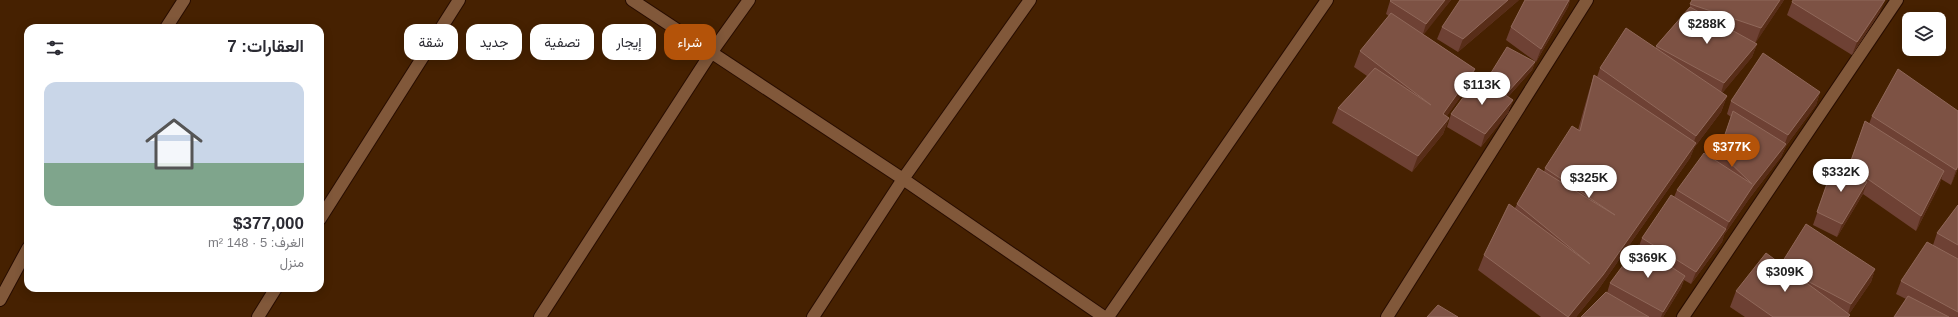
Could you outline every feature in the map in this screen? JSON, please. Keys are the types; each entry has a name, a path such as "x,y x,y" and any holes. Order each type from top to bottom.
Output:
{"street":[{"path":"169,24 184,0"},
{"path":"324,213 459,0"},
{"path":"632,0 667,24"},
{"path":"716,47 749,0"},
{"path":"813,317 903,179 1030,0"},
{"path":"1108,317 1327,0"},
{"path":"1387,317 1587,0"},
{"path":"1683,317 1897,0"},
{"path":"716,57 903,179 1104,317"},
{"path":"540,317 707,60"},
{"path":"0,300 24,255"},
{"path":"258,317 274,292"}],"building":[{"path":"1445,0 1426,24 1390,1"},
{"path":"1460,0 1508,0 1463,39 1442,27"},
{"path":"1525,0 1569,0 1541,49 1511,27"},
{"path":"1692,0 1780,0 1761,28 1690,4"},
{"path":"1793,0 1885,0 1857,42 1792,2"},
{"path":"1690,7 1757,44 1724,83 1656,46"},
{"path":"1391,13 1475,69 1443,114 1449,118 1418,156 1338,108 1375,68 1431,105 1360,51"},
{"path":"1626,28 1727,96 1696,136 1600,68"},
{"path":"1507,47 1535,62 1508,92 1489,76"},
{"path":"1763,53 1820,92 1788,135 1731,101"},
{"path":"1898,69 1958,111 1958,166 1956,170 1872,116"},
{"path":"1594,75 1696,143 1603,275 1568,317 1484,255 1509,204 1590,264 1517,204 1538,168 1615,215 1545,168 1572,126 1580,131"},
{"path":"1478,77 1513,100 1485,134 1451,114"},
{"path":"1733,111 1786,144 1753,186 1729,222 1677,190 1704,153 1752,184 1719,152"},
{"path":"1865,121 1944,171 1921,216 1849,166"},
{"path":"1835,161 1867,182 1842,224 1817,212"},
{"path":"1671,195 1726,229 1696,272 1642,238"},
{"path":"1958,205 1958,245 1937,233"},
{"path":"1806,224 1875,269 1851,304 1796,275 1781,264"},
{"path":"1927,242 1958,259 1958,312 1901,281"},
{"path":"1638,245 1685,276 1663,312 1610,283"},
{"path":"1766,253 1850,315 1848,317 1773,317 1736,291"},
{"path":"1606,292 1649,317 1581,317"},
{"path":"1908,296 1949,317 1894,317"},
{"path":"1438,305 1458,317 1427,317"}]}
